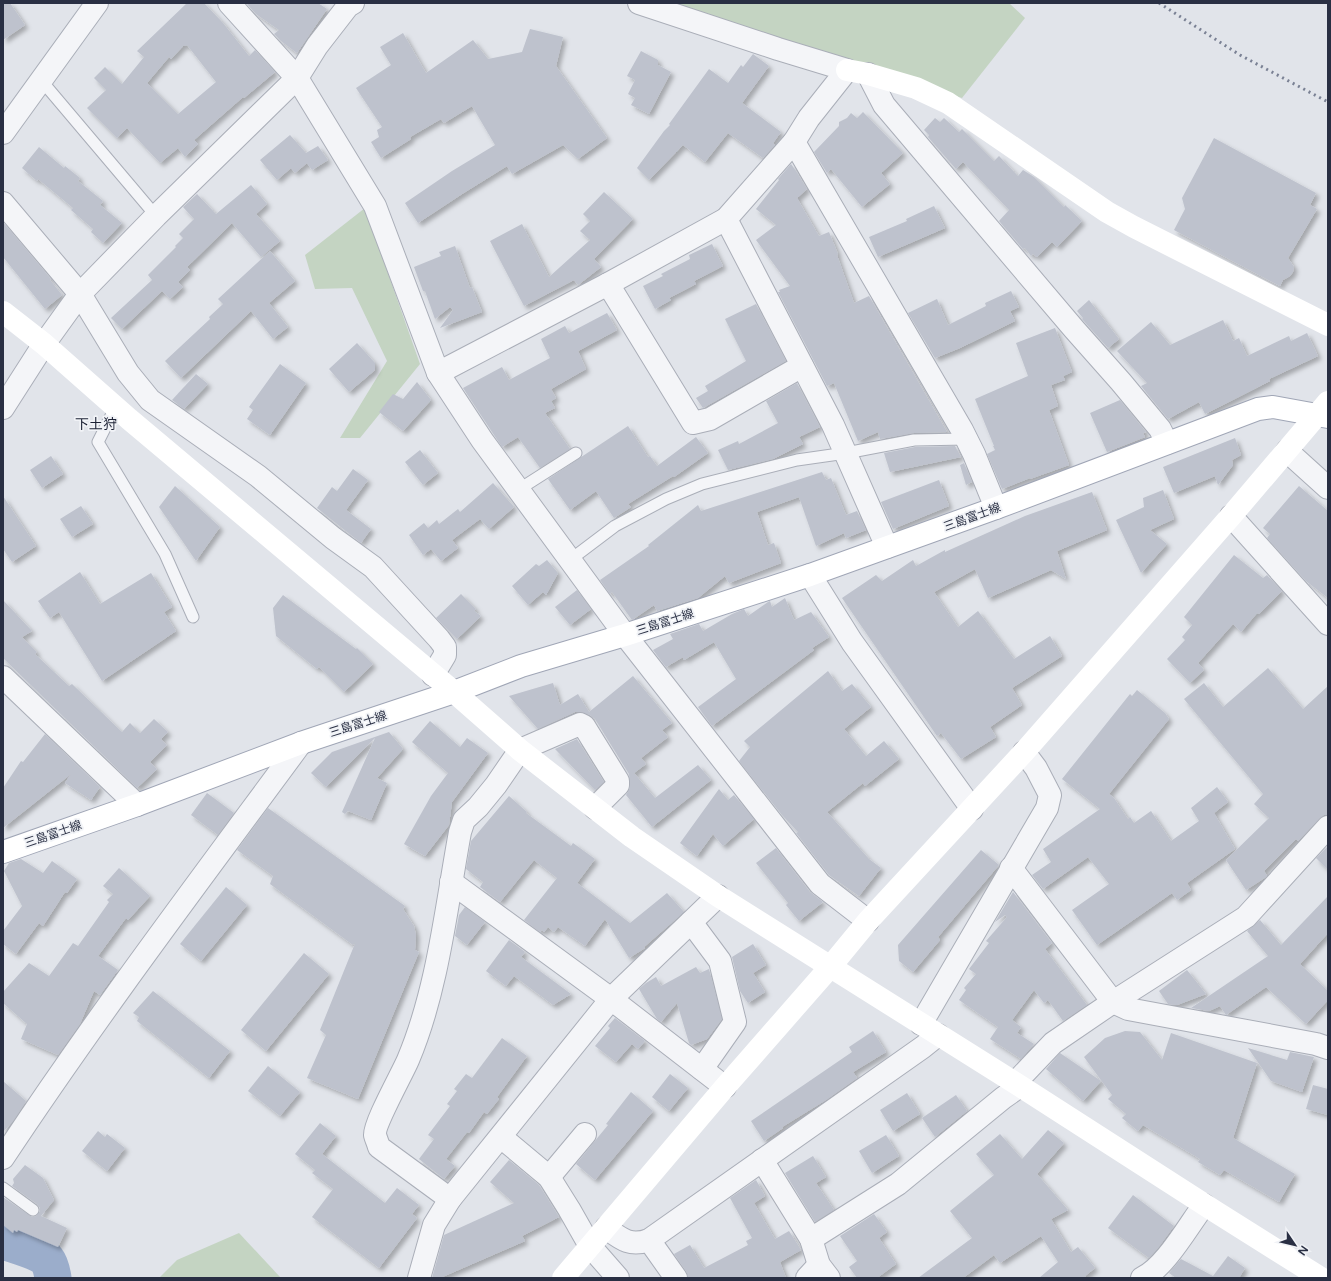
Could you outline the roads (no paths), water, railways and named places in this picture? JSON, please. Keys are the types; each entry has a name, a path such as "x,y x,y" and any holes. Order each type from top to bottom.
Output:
{"street":[{"path":"3,133 97,3"},
{"path":"229,3 297,78 375,206 438,373 482,440 625,635 820,884 868,921"},
{"path":"3,408 44,344 80,294 156,216 297,78 318,46 348,6 353,3"},
{"path":"639,3 778,49 847,70 868,74 916,88 948,102 1106,212 1328,325"},
{"path":"438,373 608,284 726,219 794,142 809,118 847,70"},
{"path":"868,74 884,105 1074,329 1121,382 1160,429 1167,443"},
{"path":"794,142 966,439 974,454 996,508"},
{"path":"3,202 80,294 128,372 150,400 258,476 333,538 372,567 439,639 445,647 445,655 433,675"},
{"path":"726,219 833,424 887,547"},
{"path":"608,284 693,423 710,419 802,366"},
{"path":"3,312 44,344 115,408 454,692 520,750 632,837 718,896 1018,1084 1204,1205 1321,1278"},
{"name":"三島富士線","path":"3,852 137,805 302,742 454,692 521,666 625,635 810,575 996,508 1258,409 1273,407 1324,411"},
{"path":"563,1278 868,921 1024,752 1287,451 1324,411"},
{"path":"1287,451 1328,488"},
{"path":"1231,516 1328,624"},
{"path":"810,575 852,642 972,809"},
{"path":"3,677 137,805"},
{"path":"450,1199 379,1147 375,1135 378,1123 408,1059 428,1004 460,832 464,820 482,801 520,750 580,724 584,726 618,781 618,785 595,808"},
{"path":"3,1158 121,986 302,742"},
{"path":"606,1228 623,1241 641,1243 649,1240 923,1047 929,1029 1011,868 1047,808 1050,795 1036,768 1024,752"},
{"path":"810,1239 898,1184 1003,1098 1018,1084 1053,1043 1246,916 1328,827"},
{"path":"1011,868 1114,1002 1128,1009 1316,1044 1328,1048"},
{"path":"451,882 611,999 725,1087"},
{"path":"419,1278 434,1225 450,1199 611,999 718,896"},
{"path":"691,922 720,961 735,1022 702,1070"},
{"path":"549,1177 585,1134"},
{"path":"501,1136 549,1177 590,1246 618,1278"},
{"path":"762,1160 810,1239 818,1274"},
{"path":"1142,1278 1150,1274 1166,1257 1204,1205"},
{"path":"649,1240 676,1278"}],"lane":[{"path":"41,80 156,216"},
{"path":"115,408 98,442 165,554 193,617"},
{"path":"570,560 616,526 666,499 702,484 797,460 846,453 914,440 966,439"},
{"path":"518,490 576,452"},
{"path":"3,1188 33,1210"}],"waterway":[{"path":"3,1241 44,1257 49,1264 53,1278"}],"railway":[{"path":"1159,3 1240,55 1328,102"}],"district":[{"name":"下土狩","path":"96,424"}]}
